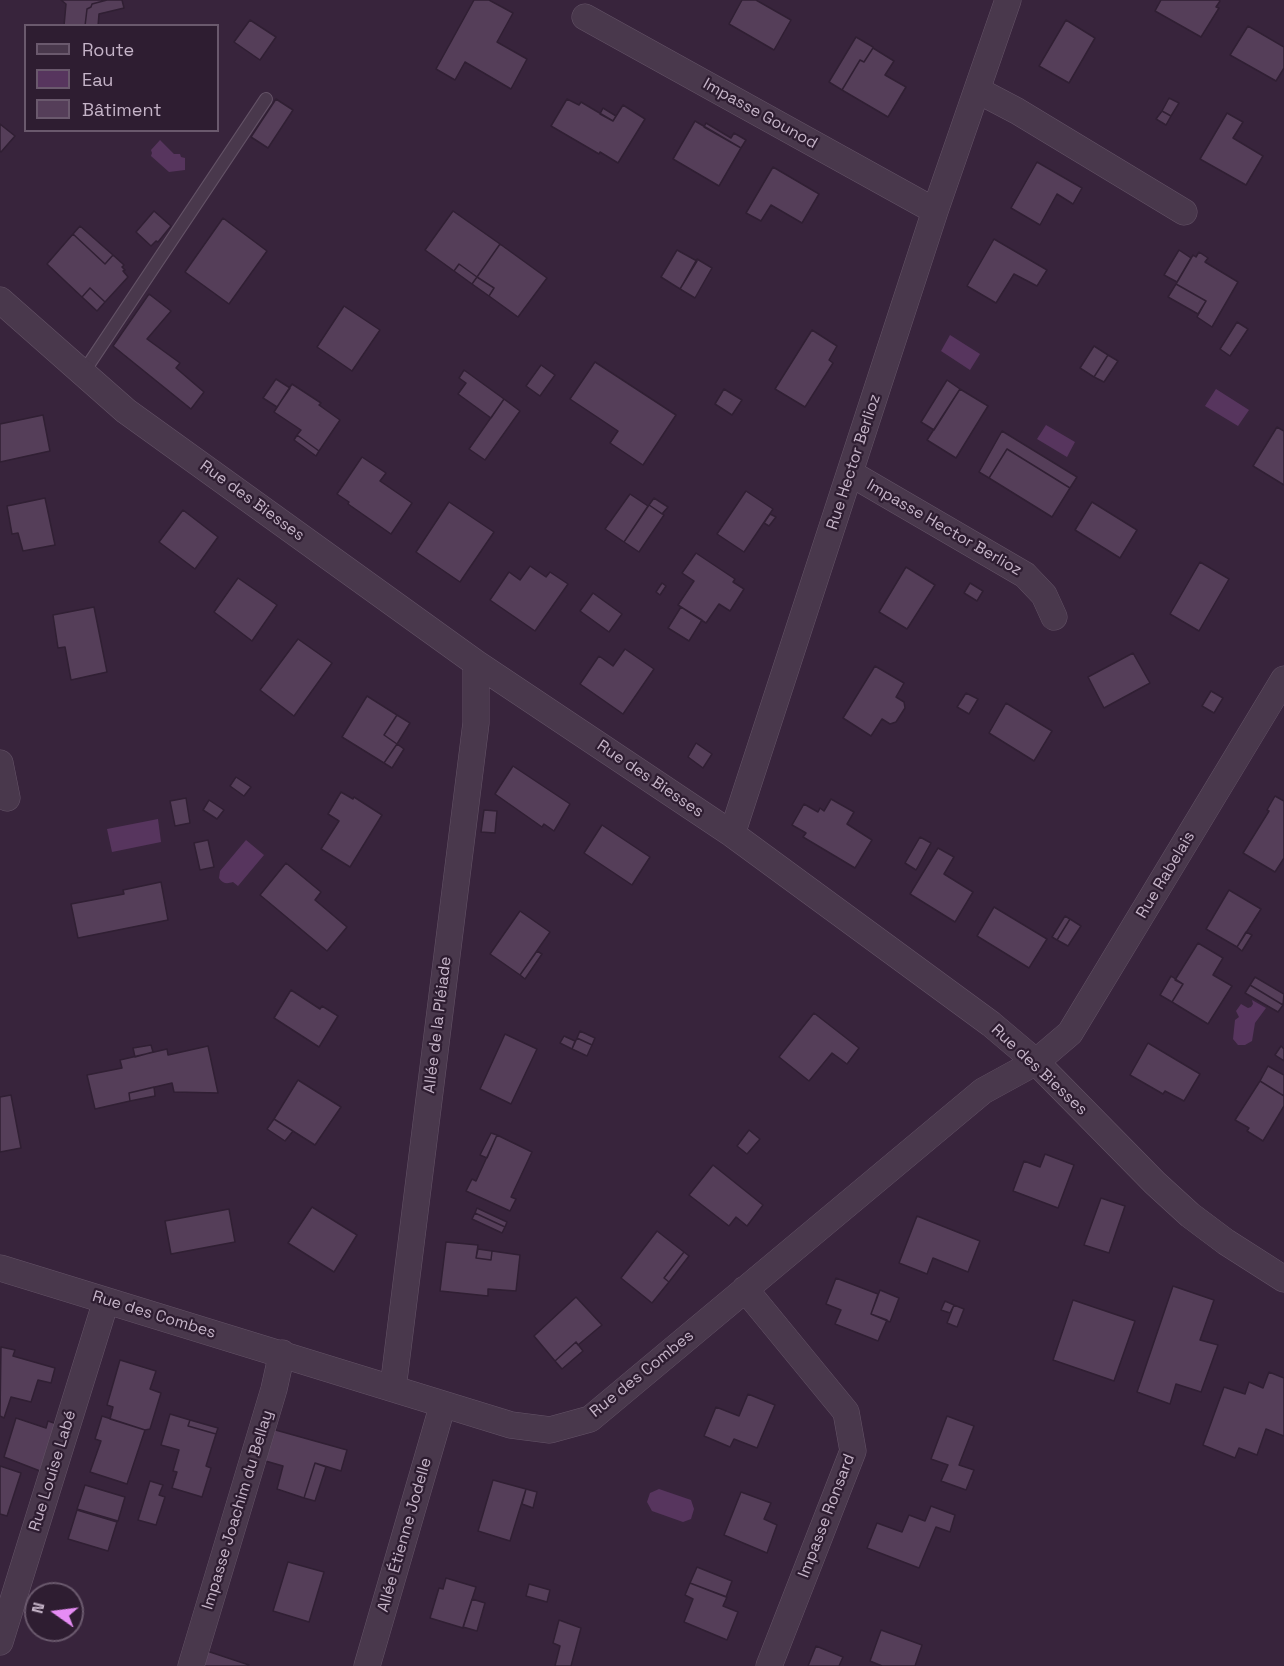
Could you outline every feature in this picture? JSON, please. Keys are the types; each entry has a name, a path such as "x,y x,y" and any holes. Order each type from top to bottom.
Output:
{"street":[{"name":"Rue Hector Berlioz","path":"732,834 934,211 1008,0"},
{"name":"Impasse Gounod","path":"585,17 934,211"},
{"path":"977,90 1017,111 1184,212"},
{"name":"Rue des Biesses","path":"0,300 126,411 476,663 732,834 991,1024 1036,1062 1155,1183 1190,1215 1226,1242 1284,1279"},
{"name":"Impasse Hector Berlioz","path":"850,473 1025,575 1044,595 1054,617"},
{"name":"Allée de la Pléiade","path":"393,1388 476,723 476,663"},
{"name":"Rue Rabelais","path":"1036,1062 1070,1033 1284,679"},
{"path":"0,763 7,798"},
{"name":"Rue des Combes","path":"0,1268 511,1425 550,1430 590,1419 983,1091 1036,1062"},
{"name":"Impasse Ronsard","path":"745,1288 846,1412 853,1450 770,1666"},
{"name":"Rue Louise Labé","path":"0,1642 106,1300"},
{"name":"Impasse Joachim du Bellay","path":"191,1666 274,1389 282,1353"},
{"name":"Allée Étienne Jodelle","path":"367,1666 443,1404"}],"lane":[{"path":"83,373 266,99"}],"water":[{"path":"160,140 174,154 180,154 185,158 185,170 169,172 151,156 151,150"},
{"path":"950,335 980,354 970,370 941,351"},
{"path":"1216,389 1249,410 1238,426 1205,406"},
{"path":"1046,425 1075,442 1067,457 1037,439"},
{"path":"158,819 161,842 112,852 107,829"},
{"path":"246,840 264,855 238,886 233,882 224,882 219,878 220,871"},
{"path":"1252,1000 1266,1008 1255,1023 1252,1041 1245,1045 1238,1045 1233,1039 1235,1020 1239,1017 1236,1011 1241,1004 1248,1008 1251,1007"},
{"path":"659,1489 691,1500 694,1509 691,1519 683,1522 652,1511 647,1502 650,1493"}],"building":[{"path":"61,0 107,0 92,4 87,9 85,24 64,24 66,4"},
{"path":"107,0 122,0 124,8 99,14 98,24 85,24 87,9 92,4"},
{"path":"474,0 489,0 513,13 497,42 527,59 511,89 465,62 455,80 436,69"},
{"path":"742,0 756,0 791,20 774,50 729,24"},
{"path":"1161,0 1220,1 1216,7 1219,8 1201,37 1155,11"},
{"path":"250,20 276,37 260,60 234,42"},
{"path":"1066,20 1095,38 1069,83 1039,66"},
{"path":"1248,26 1284,47 1284,68 1276,81 1230,55"},
{"path":"856,37 873,48 864,62 860,60 842,90 829,82"},
{"path":"873,48 894,61 885,75 906,87 888,117 842,90 860,60 864,62"},
{"path":"1169,98 1179,103 1171,116 1162,111"},
{"path":"276,99 293,110 268,148 251,137"},
{"path":"567,99 579,105 581,102 613,121 623,105 645,119 618,163 551,126"},
{"path":"603,108 616,116 613,121 600,114"},
{"path":"1162,111 1171,116 1166,125 1156,119"},
{"path":"1227,113 1243,122 1233,138 1263,156 1246,185 1200,159"},
{"path":"695,121 741,148 719,186 673,159"},
{"path":"706,123 731,138 734,133 746,140 741,148 704,127"},
{"path":"0,124 15,136 1,152 0,151"},
{"path":"1037,162 1082,188 1073,204 1057,194 1040,225 1011,208"},
{"path":"773,167 819,194 802,223 771,205 761,221 746,213"},
{"path":"154,211 171,226 158,242 156,241 151,246 136,232"},
{"path":"453,211 500,244 477,277 459,264 454,271 425,250"},
{"path":"223,218 267,251 229,304 185,272"},
{"path":"80,226 113,255 105,264 73,234"},
{"path":"73,234 105,264 113,255 124,265 122,267 125,270 123,271 128,277 105,302 90,288 82,297 47,264"},
{"path":"994,239 1047,270 1037,286 1014,274 996,303 967,286"},
{"path":"500,244 547,278 518,317 489,296 494,288 477,277"},
{"path":"677,250 697,261 680,289 661,277"},
{"path":"1179,250 1191,258 1177,282 1164,275"},
{"path":"1199,252 1208,258 1205,262 1238,282 1212,327 1197,317 1206,301 1176,284 1193,255 1196,257"},
{"path":"697,259 712,268 695,298 680,289"},
{"path":"459,264 477,277 472,284 454,271"},
{"path":"477,277 494,288 489,296 472,284"},
{"path":"1176,284 1206,301 1198,314 1168,297"},
{"path":"90,288 105,302 97,311 82,297"},
{"path":"149,294 171,311 147,339 180,363 176,368 204,392 191,409 113,346"},
{"path":"344,306 380,330 352,371 317,347"},
{"path":"1237,322 1248,329 1230,356 1220,349"},
{"path":"812,330 837,346 829,360 833,363 805,407 775,389"},
{"path":"1094,346 1108,355 1094,377 1080,368"},
{"path":"1108,355 1118,361 1104,382 1094,377"},
{"path":"595,362 676,415 643,465 610,443 618,431 570,399"},
{"path":"541,365 555,375 540,396 526,386"},
{"path":"464,370 504,399 491,418 458,394 466,383 459,378"},
{"path":"276,379 290,388 277,407 263,398"},
{"path":"947,380 960,389 934,430 921,422"},
{"path":"292,384 321,403 319,405 340,420 319,451 297,435 301,430 274,412"},
{"path":"724,389 742,400 732,415 715,404"},
{"path":"960,389 988,406 956,458 927,440"},
{"path":"504,399 520,411 485,460 469,449"},
{"path":"43,415 50,451 0,462 0,424"},
{"path":"1277,427 1284,431 1284,485 1253,466"},
{"path":"1002,431 1077,477 1070,488 1007,449 989,478 979,472"},
{"path":"297,435 319,451 316,456 294,440"},
{"path":"1007,449 1070,488 1052,517 989,478"},
{"path":"362,457 386,473 380,481 412,503 391,534 337,494"},
{"path":"746,491 773,509 744,552 717,534"},
{"path":"630,494 648,506 624,542 605,529"},
{"path":"45,498 55,545 23,551 18,533 12,534 7,506"},
{"path":"654,498 668,507 662,514 649,505"},
{"path":"449,502 494,532 460,582 416,552"},
{"path":"1092,502 1137,530 1120,558 1075,530"},
{"path":"649,505 664,515 639,552 624,542"},
{"path":"183,510 218,537 195,569 159,542"},
{"path":"770,514 776,517 769,526 764,523"},
{"path":"696,553 735,579 733,582 744,589 730,611 719,604 706,623 678,605 694,581 682,573"},
{"path":"1200,562 1229,579 1199,631 1170,614"},
{"path":"530,566 546,577 550,572 568,584 535,631 490,600 509,572 520,580"},
{"path":"906,567 935,585 907,629 879,612"},
{"path":"238,578 277,605 252,641 214,612"},
{"path":"662,583 666,586 660,595 656,592"},
{"path":"970,583 983,591 977,601 964,593"},
{"path":"593,593 622,614 609,632 580,611"},
{"path":"94,607 107,672 71,680 65,647 58,648 53,615"},
{"path":"681,607 702,620 689,641 668,628"},
{"path":"298,639 332,663 294,716 260,690"},
{"path":"625,649 654,669 623,714 580,684 599,656 613,666"},
{"path":"1133,653 1150,683 1104,708 1088,677"},
{"path":"875,666 904,683 896,697 904,702 905,708 896,722 890,724 882,719 871,736 843,718"},
{"path":"1211,691 1223,698 1214,713 1202,706"},
{"path":"966,693 978,699 969,714 957,707"},
{"path":"367,696 397,715 384,735 397,744 384,763 342,737"},
{"path":"1006,703 1052,731 1034,761 989,733"},
{"path":"397,715 410,723 397,744 384,735"},
{"path":"696,743 712,754 703,768 688,757"},
{"path":"397,744 404,749 392,768 384,763"},
{"path":"513,766 570,804 554,831 544,824 542,827 495,794"},
{"path":"236,777 251,787 244,796 230,786"},
{"path":"341,792 353,799 354,797 382,815 350,867 321,849 339,821 328,814"},
{"path":"1275,796 1284,801 1284,858 1275,872 1243,853 1269,811 1267,810"},
{"path":"186,798 190,823 175,826 170,801"},
{"path":"831,799 854,812 847,824 872,840 855,868 803,837 806,833 792,825 804,804 818,812 820,808 824,811"},
{"path":"209,800 224,810 217,819 203,810"},
{"path":"484,810 497,811 495,833 481,832"},
{"path":"602,825 650,857 632,885 584,853"},
{"path":"920,837 931,843 916,870 905,863"},
{"path":"208,840 214,867 200,870 194,843"},
{"path":"938,848 954,857 944,874 973,892 955,922 910,894"},
{"path":"286,863 321,892 315,900 347,927 327,951 260,895"},
{"path":"161,882 168,920 78,938 71,904 124,894 123,890"},
{"path":"1229,890 1261,909 1237,947 1206,929"},
{"path":"994,907 1047,939 1029,968 977,936"},
{"path":"520,911 550,932 520,975 490,954"},
{"path":"1065,916 1070,919 1057,940 1052,937"},
{"path":"1070,919 1081,926 1068,946 1057,940"},
{"path":"1246,932 1252,935 1242,951 1237,947"},
{"path":"1198,943 1223,958 1213,975 1232,986 1208,1024 1172,1002 1183,984 1175,980"},
{"path":"537,951 542,954 525,979 520,975"},
{"path":"1171,976 1183,984 1172,1002 1160,995"},
{"path":"1255,977 1284,994 1283,1005 1250,985"},
{"path":"1250,985 1283,1005 1278,1012 1245,993"},
{"path":"291,990 320,1009 322,1006 338,1016 319,1047 274,1018"},
{"path":"814,1013 859,1048 847,1064 832,1053 809,1081 779,1057"},
{"path":"580,1031 595,1038 592,1045 577,1038"},
{"path":"505,1034 537,1049 511,1104 480,1089"},
{"path":"564,1036 575,1041 572,1049 560,1043"},
{"path":"577,1038 592,1045 587,1056 572,1049"},
{"path":"1148,1043 1200,1074 1184,1101 1165,1091 1163,1094 1130,1075"},
{"path":"151,1045 153,1052 135,1057 133,1048"},
{"path":"208,1046 218,1093 174,1092 172,1083 129,1093 130,1101 95,1109 87,1075 122,1068 120,1060 167,1049 168,1055"},
{"path":"1281,1046 1284,1049 1284,1061 1275,1055"},
{"path":"1268,1066 1284,1075 1284,1096 1260,1081"},
{"path":"298,1080 341,1107 315,1145 274,1119"},
{"path":"1260,1081 1284,1096 1284,1106 1263,1141 1247,1131 1249,1128 1235,1120"},
{"path":"154,1087 155,1096 130,1101 129,1093"},
{"path":"11,1095 21,1148 0,1152 0,1097"},
{"path":"274,1119 293,1131 285,1141 267,1129"},
{"path":"749,1130 760,1139 747,1154 737,1146"},
{"path":"491,1133 497,1135 487,1158 480,1155"},
{"path":"497,1135 532,1152 511,1197 516,1199 510,1211 466,1191 472,1179 476,1181"},
{"path":"1045,1154 1074,1165 1058,1208 1013,1191 1024,1161 1040,1167"},
{"path":"713,1165 763,1205 747,1226 736,1217 729,1226 689,1195"},
{"path":"1101,1198 1125,1206 1109,1253 1084,1245"},
{"path":"312,1207 357,1235 334,1272 288,1243"},
{"path":"477,1208 507,1222 505,1227 475,1213"},
{"path":"229,1209 235,1242 171,1254 165,1221"},
{"path":"475,1213 505,1227 502,1233 472,1219"},
{"path":"917,1216 980,1241 968,1272 933,1258 927,1274 899,1263"},
{"path":"657,1231 684,1252 664,1278 669,1282 652,1303 621,1278"},
{"path":"446,1242 478,1245 476,1258 491,1260 492,1251 520,1255 516,1291 488,1289 488,1296 440,1291"},
{"path":"478,1249 492,1251 491,1260 476,1258"},
{"path":"684,1252 689,1256 669,1282 664,1278"},
{"path":"836,1278 878,1294 871,1314 887,1320 878,1341 835,1324 841,1310 826,1304"},
{"path":"1173,1286 1214,1300 1200,1340 1218,1345 1201,1392 1176,1384 1170,1404 1137,1392"},
{"path":"880,1290 899,1298 890,1322 871,1314"},
{"path":"576,1297 602,1325 578,1345 576,1342 555,1361 534,1336"},
{"path":"1073,1300 1135,1321 1114,1381 1053,1360"},
{"path":"945,1301 954,1305 950,1313 941,1310"},
{"path":"954,1305 964,1309 957,1327 947,1323"},
{"path":"576,1342 583,1351 562,1369 555,1361"},
{"path":"1,1347 15,1350 13,1356 55,1368 51,1383 38,1380 31,1402 11,1397 4,1418 0,1416"},
{"path":"120,1360 156,1371 150,1389 161,1393 150,1429 145,1430 110,1419 113,1407 107,1405"},
{"path":"1269,1372 1284,1378 1284,1436 1266,1429 1257,1455 1239,1448 1235,1458 1203,1445 1224,1387 1245,1394 1249,1382 1263,1388"},
{"path":"748,1394 775,1405 757,1448 734,1439 730,1447 704,1436 716,1407 739,1416"},
{"path":"170,1414 190,1420 188,1426 216,1434 206,1466 211,1468 202,1497 172,1488 177,1472 173,1471 179,1450 161,1445"},
{"path":"102,1416 145,1430 127,1484 90,1472 101,1441 95,1439"},
{"path":"947,1416 974,1426 959,1465 974,1470 966,1490 941,1481 948,1465 931,1459"},
{"path":"16,1418 46,1428 48,1421 57,1424 40,1471 4,1457"},
{"path":"190,1420 218,1428 216,1434 188,1426"},
{"path":"272,1429 347,1450 341,1471 315,1463 304,1498 277,1489 283,1466 262,1460"},
{"path":"315,1463 326,1467 315,1501 304,1498"},
{"path":"0,1466 21,1473 7,1516 0,1514"},
{"path":"493,1480 526,1489 510,1541 478,1531"},
{"path":"150,1481 163,1485 159,1495 165,1497 156,1525 138,1520"},
{"path":"85,1485 125,1497 118,1521 77,1509"},
{"path":"526,1489 537,1492 533,1508 522,1504"},
{"path":"741,1492 771,1503 764,1519 777,1525 767,1553 724,1535"},
{"path":"931,1506 955,1515 950,1532 936,1527 919,1568 867,1548 877,1523 902,1532 909,1515 925,1521"},
{"path":"77,1510 117,1522 108,1551 68,1539"},
{"path":"288,1562 324,1572 309,1622 273,1611"},
{"path":"697,1567 732,1581 726,1597 690,1583"},
{"path":"446,1578 476,1587 463,1628 430,1618 439,1588 443,1589"},
{"path":"690,1583 727,1597 723,1606 738,1612 727,1640 684,1622 693,1599 685,1595"},
{"path":"529,1584 550,1590 547,1602 526,1596"},
{"path":"472,1599 485,1603 477,1631 463,1627"},
{"path":"559,1620 581,1628 571,1666 555,1666 560,1646 553,1643"},
{"path":"881,1630 922,1645 915,1666 882,1666 870,1661"},
{"path":"816,1646 843,1657 839,1666 808,1666"},
{"path":"204,1650 249,1665 199,1666"}]}
